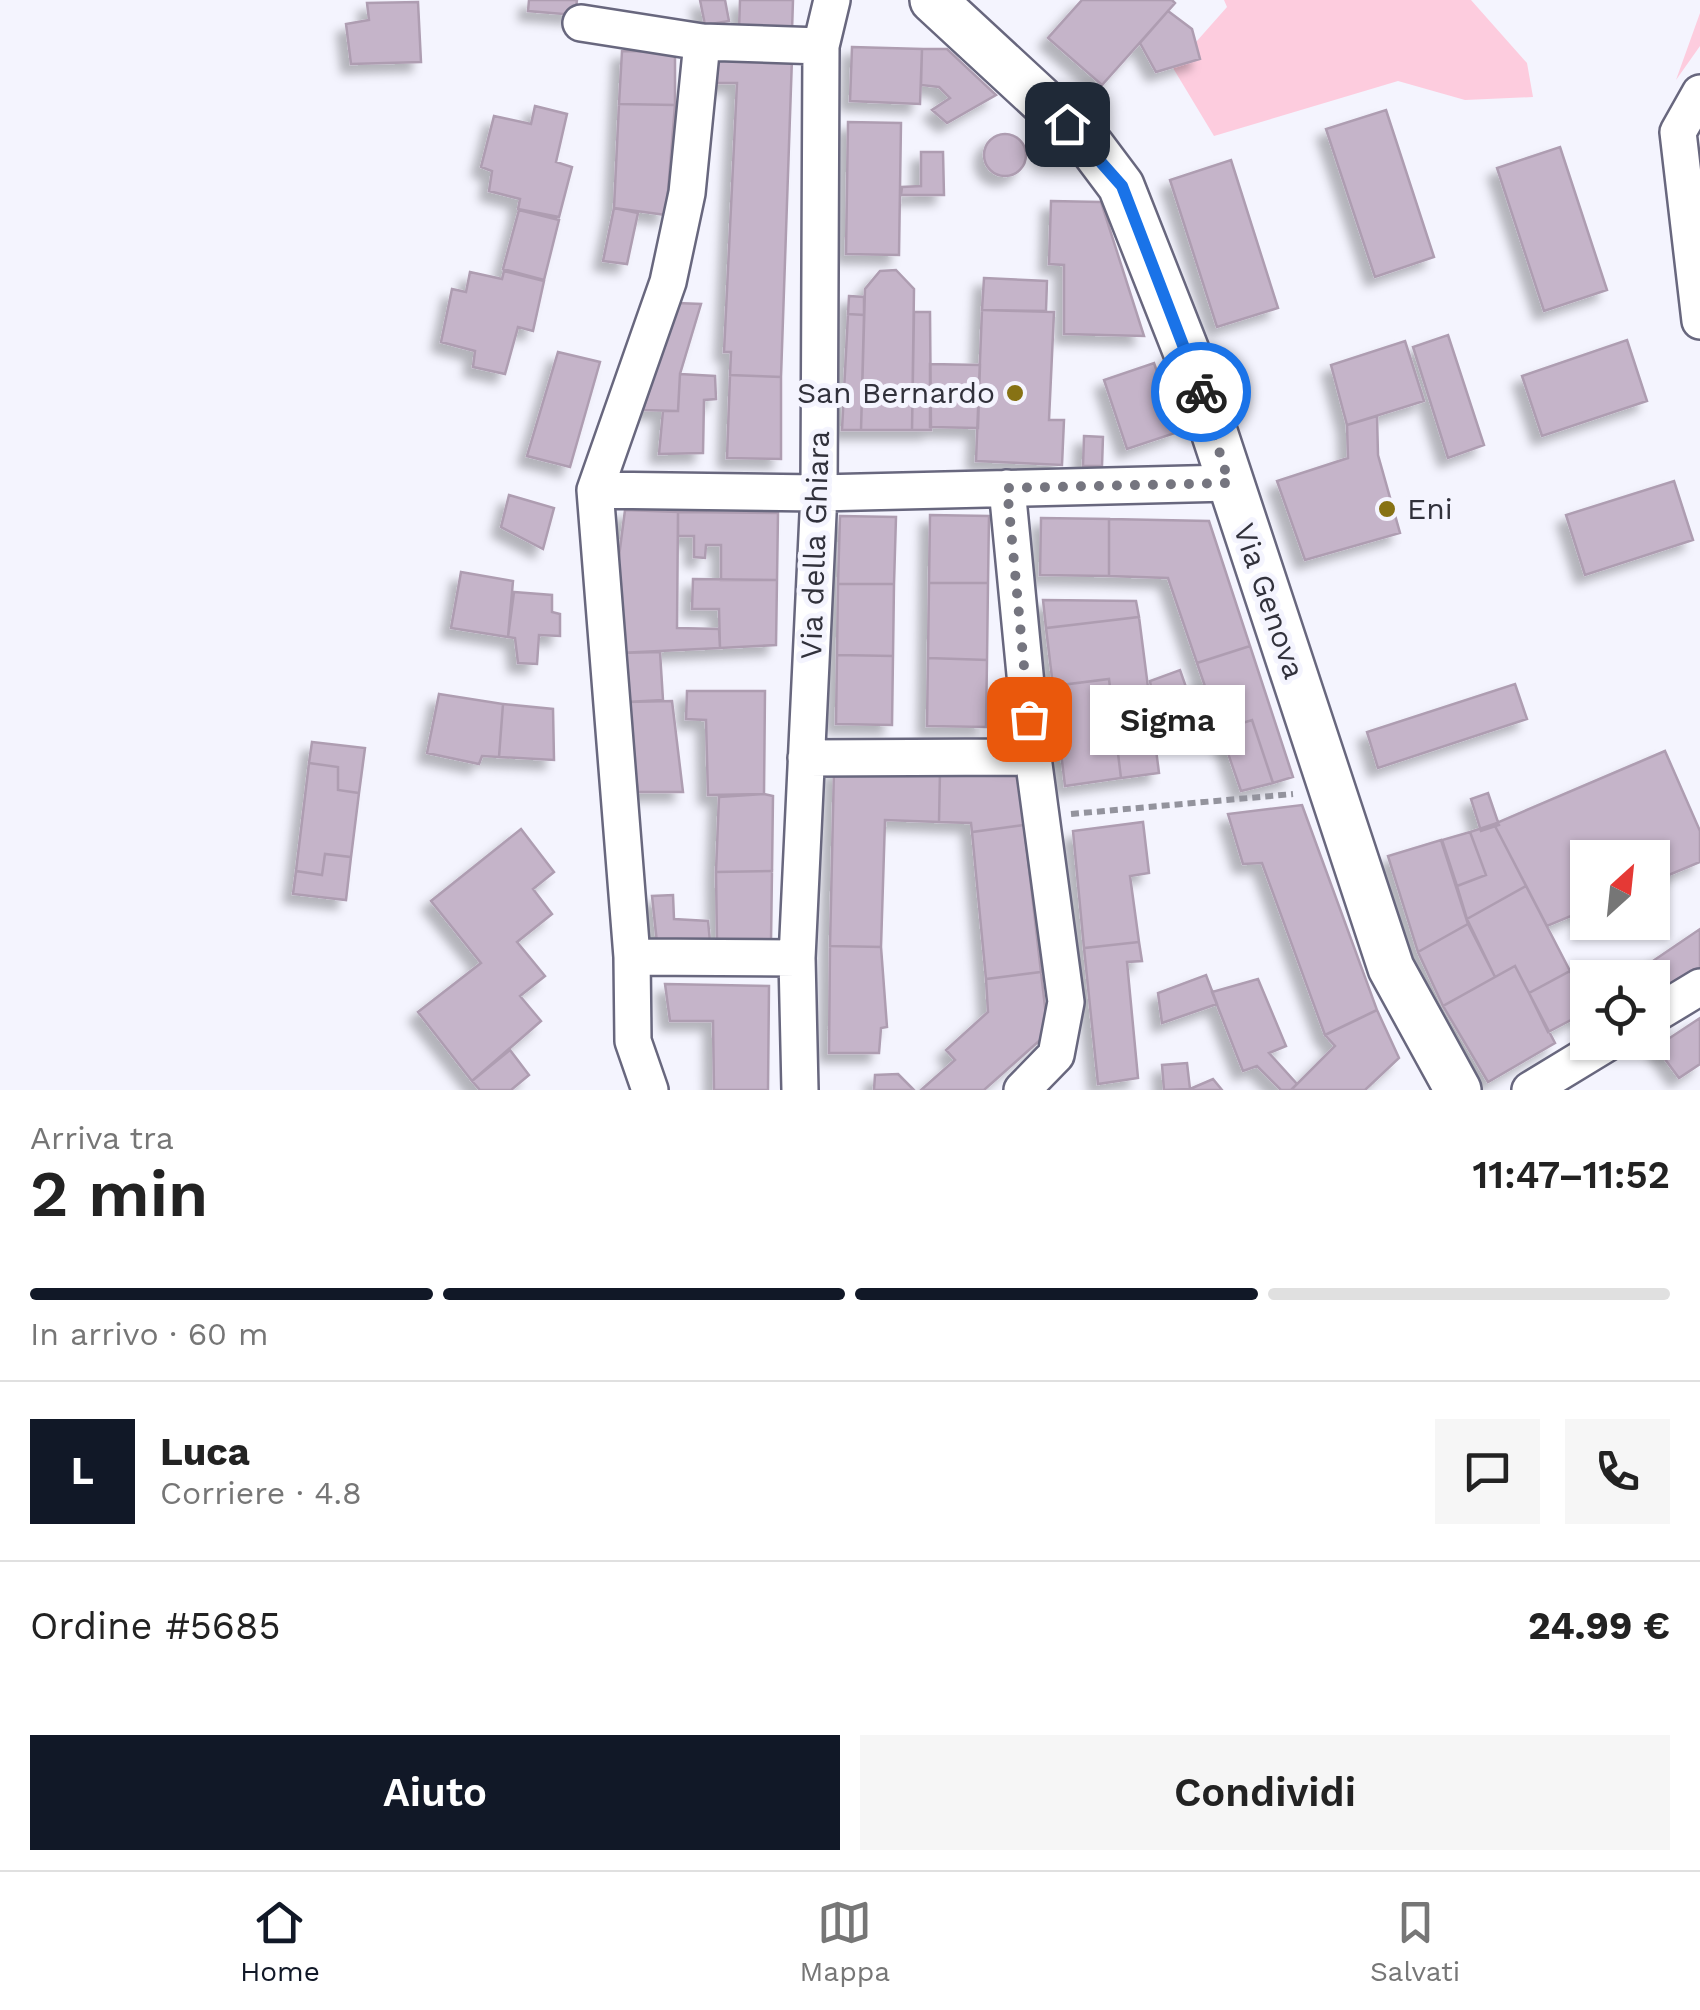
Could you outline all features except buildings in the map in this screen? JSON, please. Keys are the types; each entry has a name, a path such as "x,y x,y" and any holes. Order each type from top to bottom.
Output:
{"main road":[{"name":"Via Genova","path":"933,0 1090,146 1122,186 1194,371 1328,789 1391,968 1444,1084"}],"street":[{"name":"Via della Ghiara","path":"800,1090 797,958 819,493 822,46 832,0"},
{"path":"581,23 702,42 822,46"},
{"path":"650,1090 634,1042 632,957 596,490 668,282 687,193 702,42"},
{"path":"1700,93 1678,132 1700,322"},
{"path":"596,490 819,493 1229,483"},
{"path":"1007,488 1033,758 1044,815 1066,1002 1056,1055 1022,1090"},
{"path":"806,758 1033,758"},
{"path":"632,957 797,958"},
{"path":"1670,1005 1700,987"},
{"path":"1530,1090 1579,1060"}],"path":[{"path":"1044,815 1225,803 1328,789"}],"shaded area":[{"path":"1224,0 1471,0 1527,63 1533,97 1465,100 1398,81 1214,136 1173,68 1227,7"},
{"path":"1700,13 1700,46 1676,80"}],"way so far":[{"path":"1029,719 1007,488 1229,483 1201,392"}],"place":[{"name":"San Bernardo","path":"1015,393"},
{"name":"Eni","path":"1387,509"},
{"name":"Sigma","path":"1029,719"}],"route":[{"path":"1067,124 1122,186 1201,392"}]}
